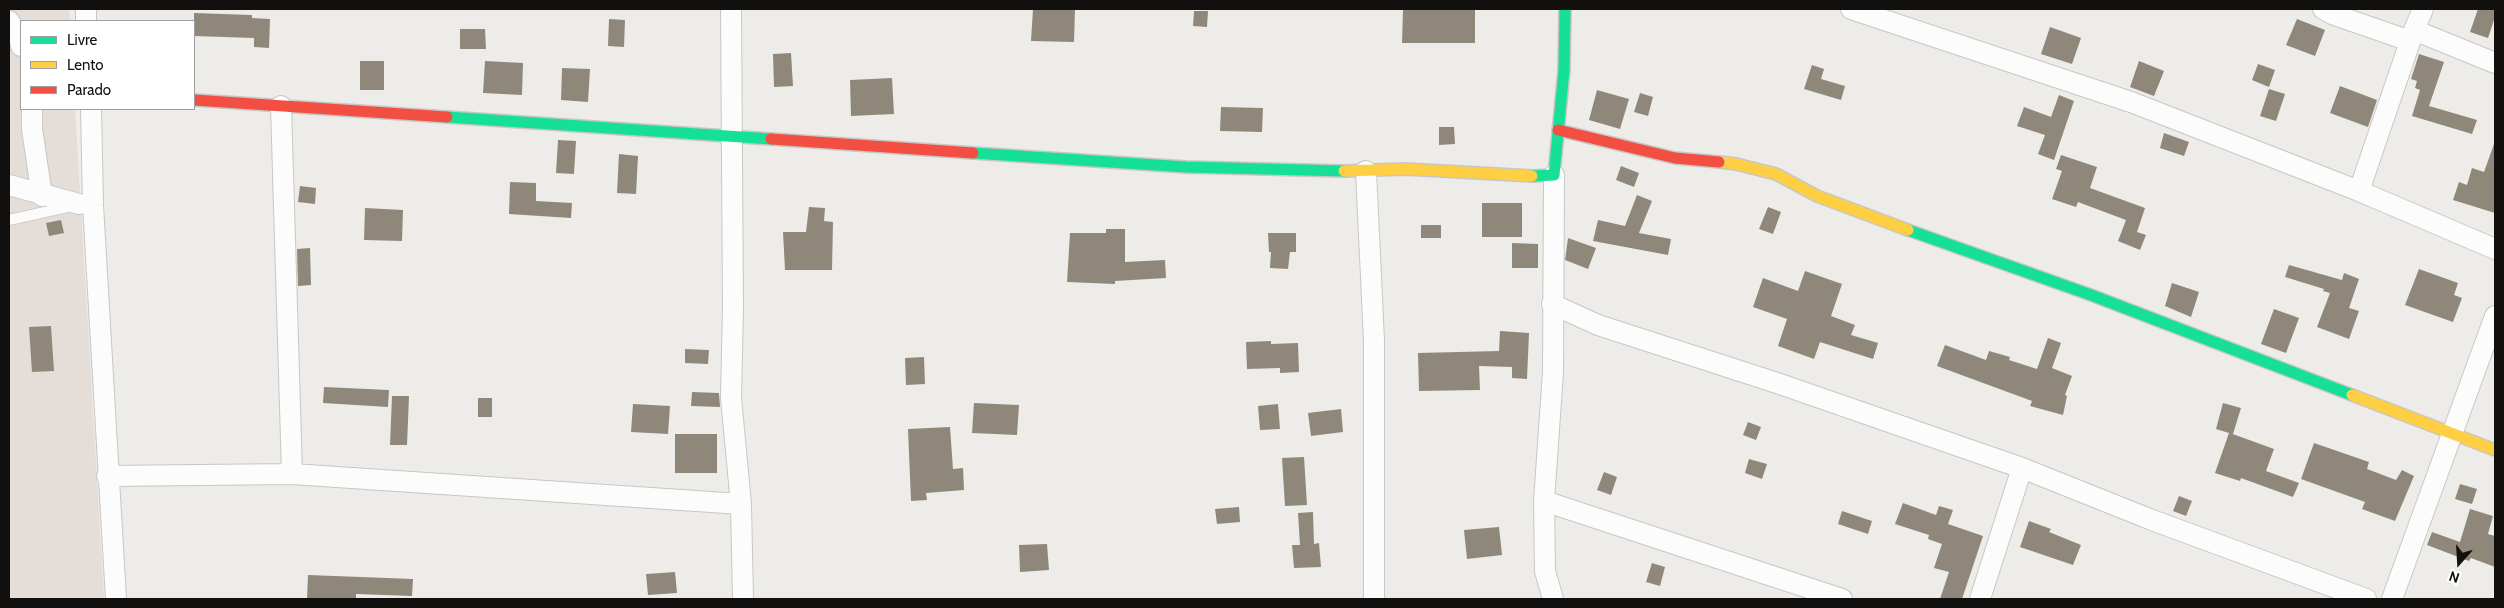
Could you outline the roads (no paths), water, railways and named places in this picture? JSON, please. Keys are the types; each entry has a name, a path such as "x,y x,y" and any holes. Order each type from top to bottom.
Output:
{"street":[{"path":"731,9 734,308 731,398 741,504 743,599"},
{"path":"1552,599 1545,571 1544,501 1552,372 1554,175 1564,70 1565,9"},
{"path":"1851,9 2130,102 2359,192 2495,249"},
{"path":"2323,9 2332,14 2412,35 2495,63"},
{"path":"2359,192 2412,35 2424,9"},
{"path":"9,21 19,36 20,41"},
{"path":"195,100 1186,167 1366,171 1406,169 1524,176 1554,175"},
{"path":"280,106 292,474"},
{"path":"32,110 32,129 42,196"},
{"path":"91,110 86,205 116,599"},
{"path":"1558,130 1675,158 1736,164 1776,174 1817,196 2099,298 2495,450"},
{"path":"1366,171 1374,341 1374,599"},
{"path":"9,185 42,196 86,205"},
{"path":"1552,304 1598,325 1776,383 2022,468 2152,520 2366,599"},
{"path":"2392,599 2495,316"},
{"path":"1980,599 2022,468"},
{"path":"107,476 292,474 741,504"},
{"path":"1544,501 1842,599"}],"lane":[{"path":"9,220 86,205"}]}
